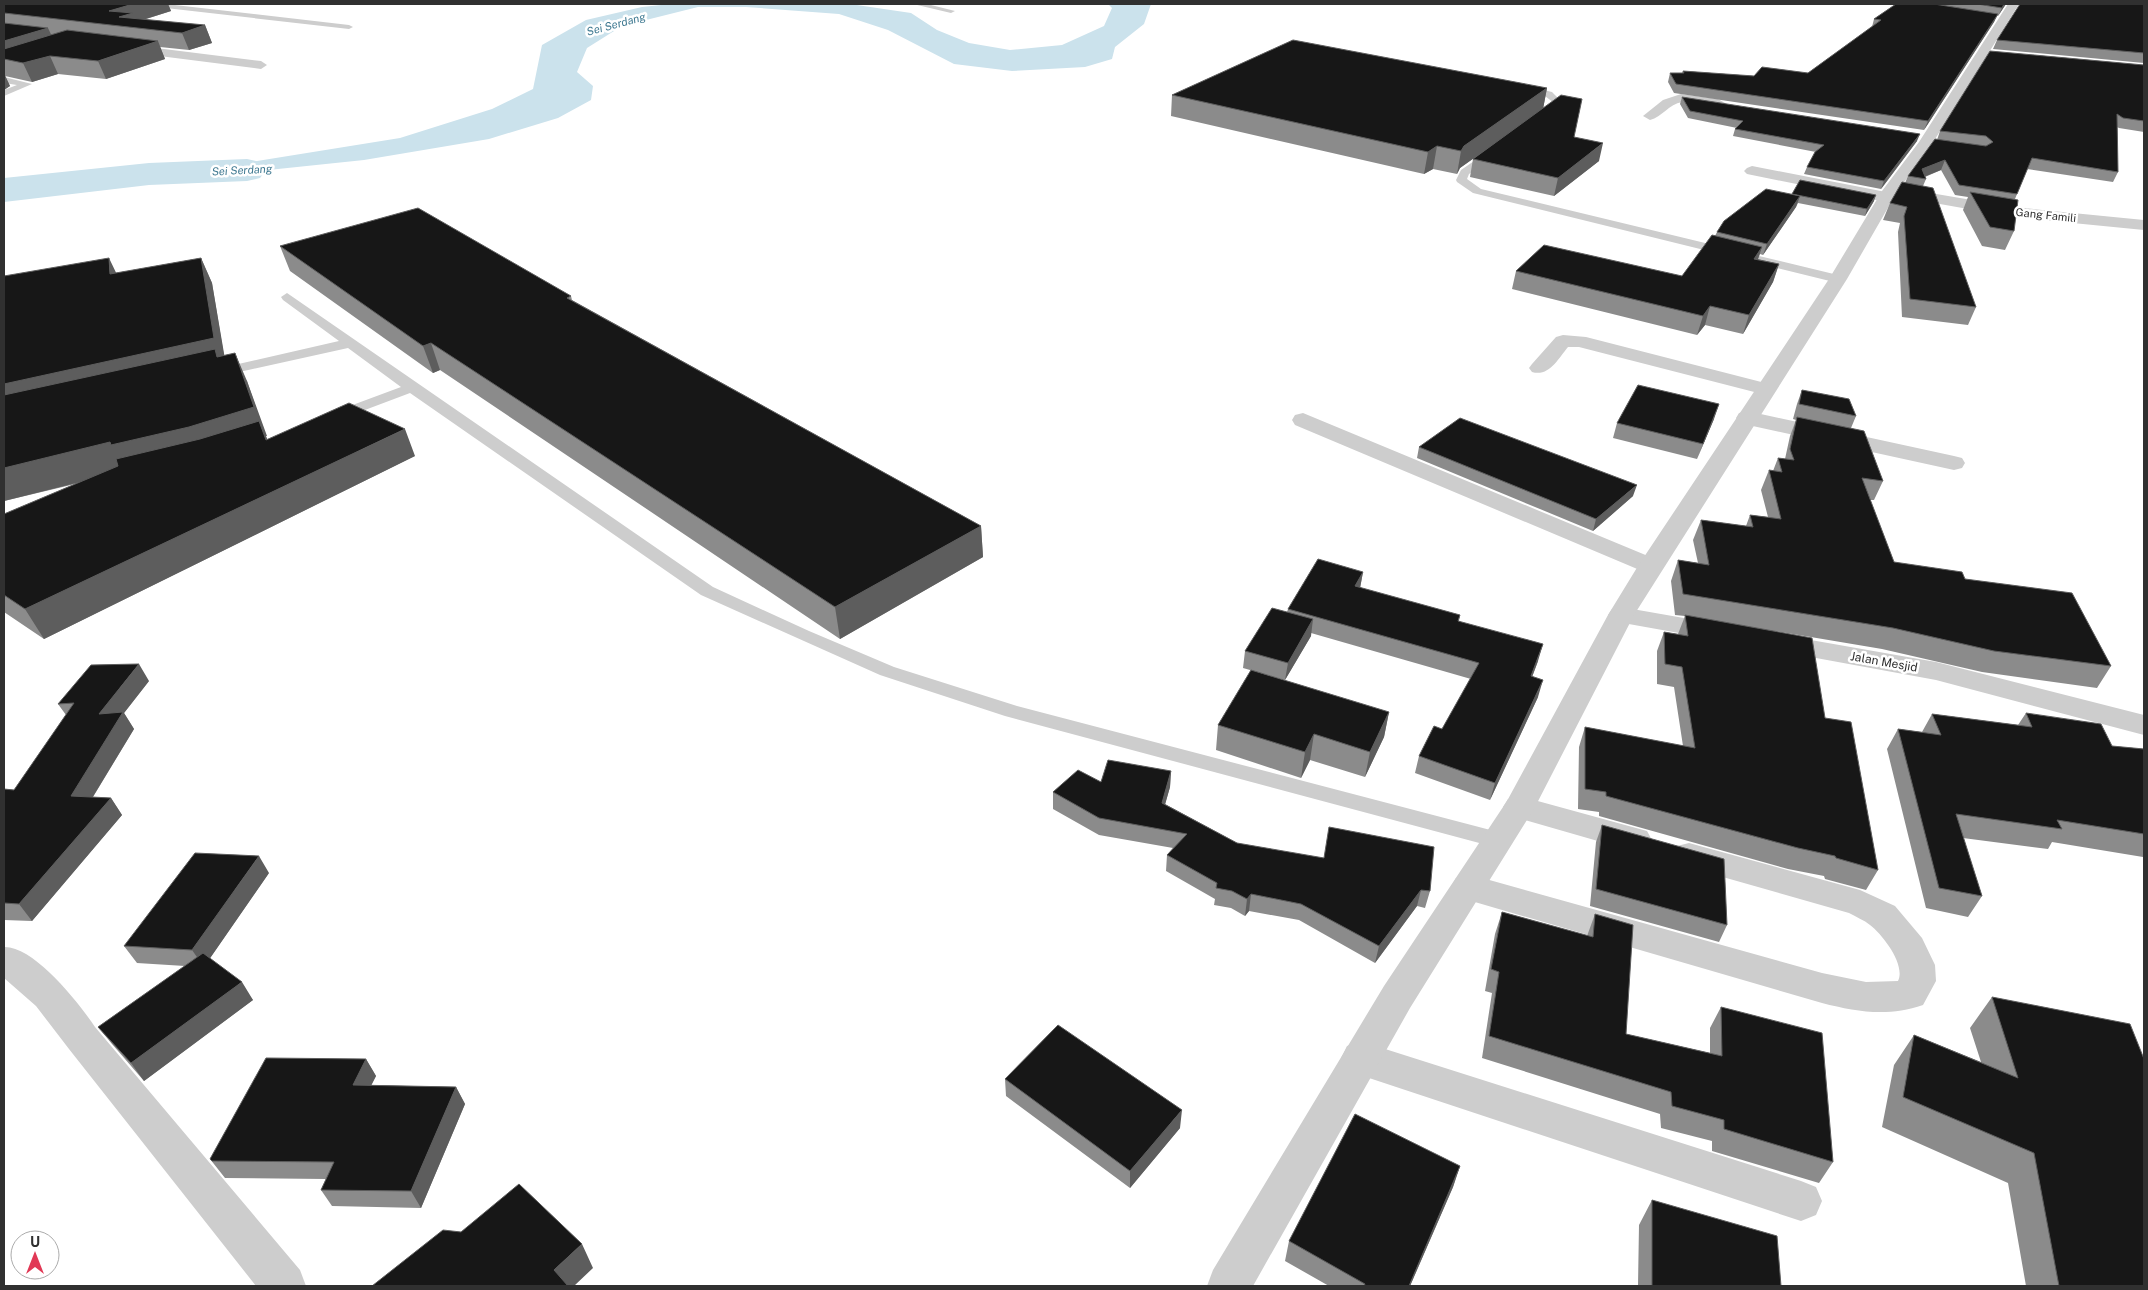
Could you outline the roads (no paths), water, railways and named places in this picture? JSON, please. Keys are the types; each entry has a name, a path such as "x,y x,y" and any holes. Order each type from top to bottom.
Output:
{"street":[{"path":"1229,1286 1302,1163 1396,997 1519,807 1621,615 1838,279 1888,194 1988,54 2004,13"},
{"path":"112,46 261,65"},
{"path":"1650,116 1675,98 1728,105"},
{"name":"Gang Famili","path":"1752,171 1888,194 2013,212 2144,225"},
{"path":"1539,368 1563,341 1579,341 1766,389"},
{"path":"1748,418 1954,463"},
{"path":"1303,420 1651,566"},
{"name":"Jalan Mesjid","path":"1621,615 1936,671 2144,725"},
{"path":"1468,887 1822,988 1860,996 1892,999 1910,994 1918,981 1917,965 1910,948 1883,916 1860,903 1519,807"},
{"path":"5,963 41,985 64,1010 82,1038 284,1286"},
{"path":"1360,1058 1801,1201"}],"lane":[{"path":"148,4 349,28"},
{"path":"917,4 951,11"},
{"path":"4,80 28,84 4,93"},
{"path":"1514,86 1543,92 1557,100 1559,104 1535,121"},
{"path":"1504,144 1465,172 1461,180 1477,191 1838,279"},
{"path":"287,297 412,388 707,591 827,646 887,671 1012,711 1498,840"},
{"path":"206,376 350,343"},
{"path":"318,423 412,388"}],"water":[{"path":"671,4 850,4 911,13 937,30 969,43 1010,50 1062,45 1104,26 1112,8 1108,4 1151,4 1144,24 1115,47 1112,59 1085,67 1012,71 954,64 888,30 839,14 746,7 698,7 622,26 587,48 577,72 593,86 591,100 558,118 489,139 364,160 4,198 4,190 220,167 400,138 492,109 533,89 542,45 586,20 642,7"}],"waterway":[{"name":"Sei Serdang","path":"4,190 70,181 149,174 247,170"}]}
